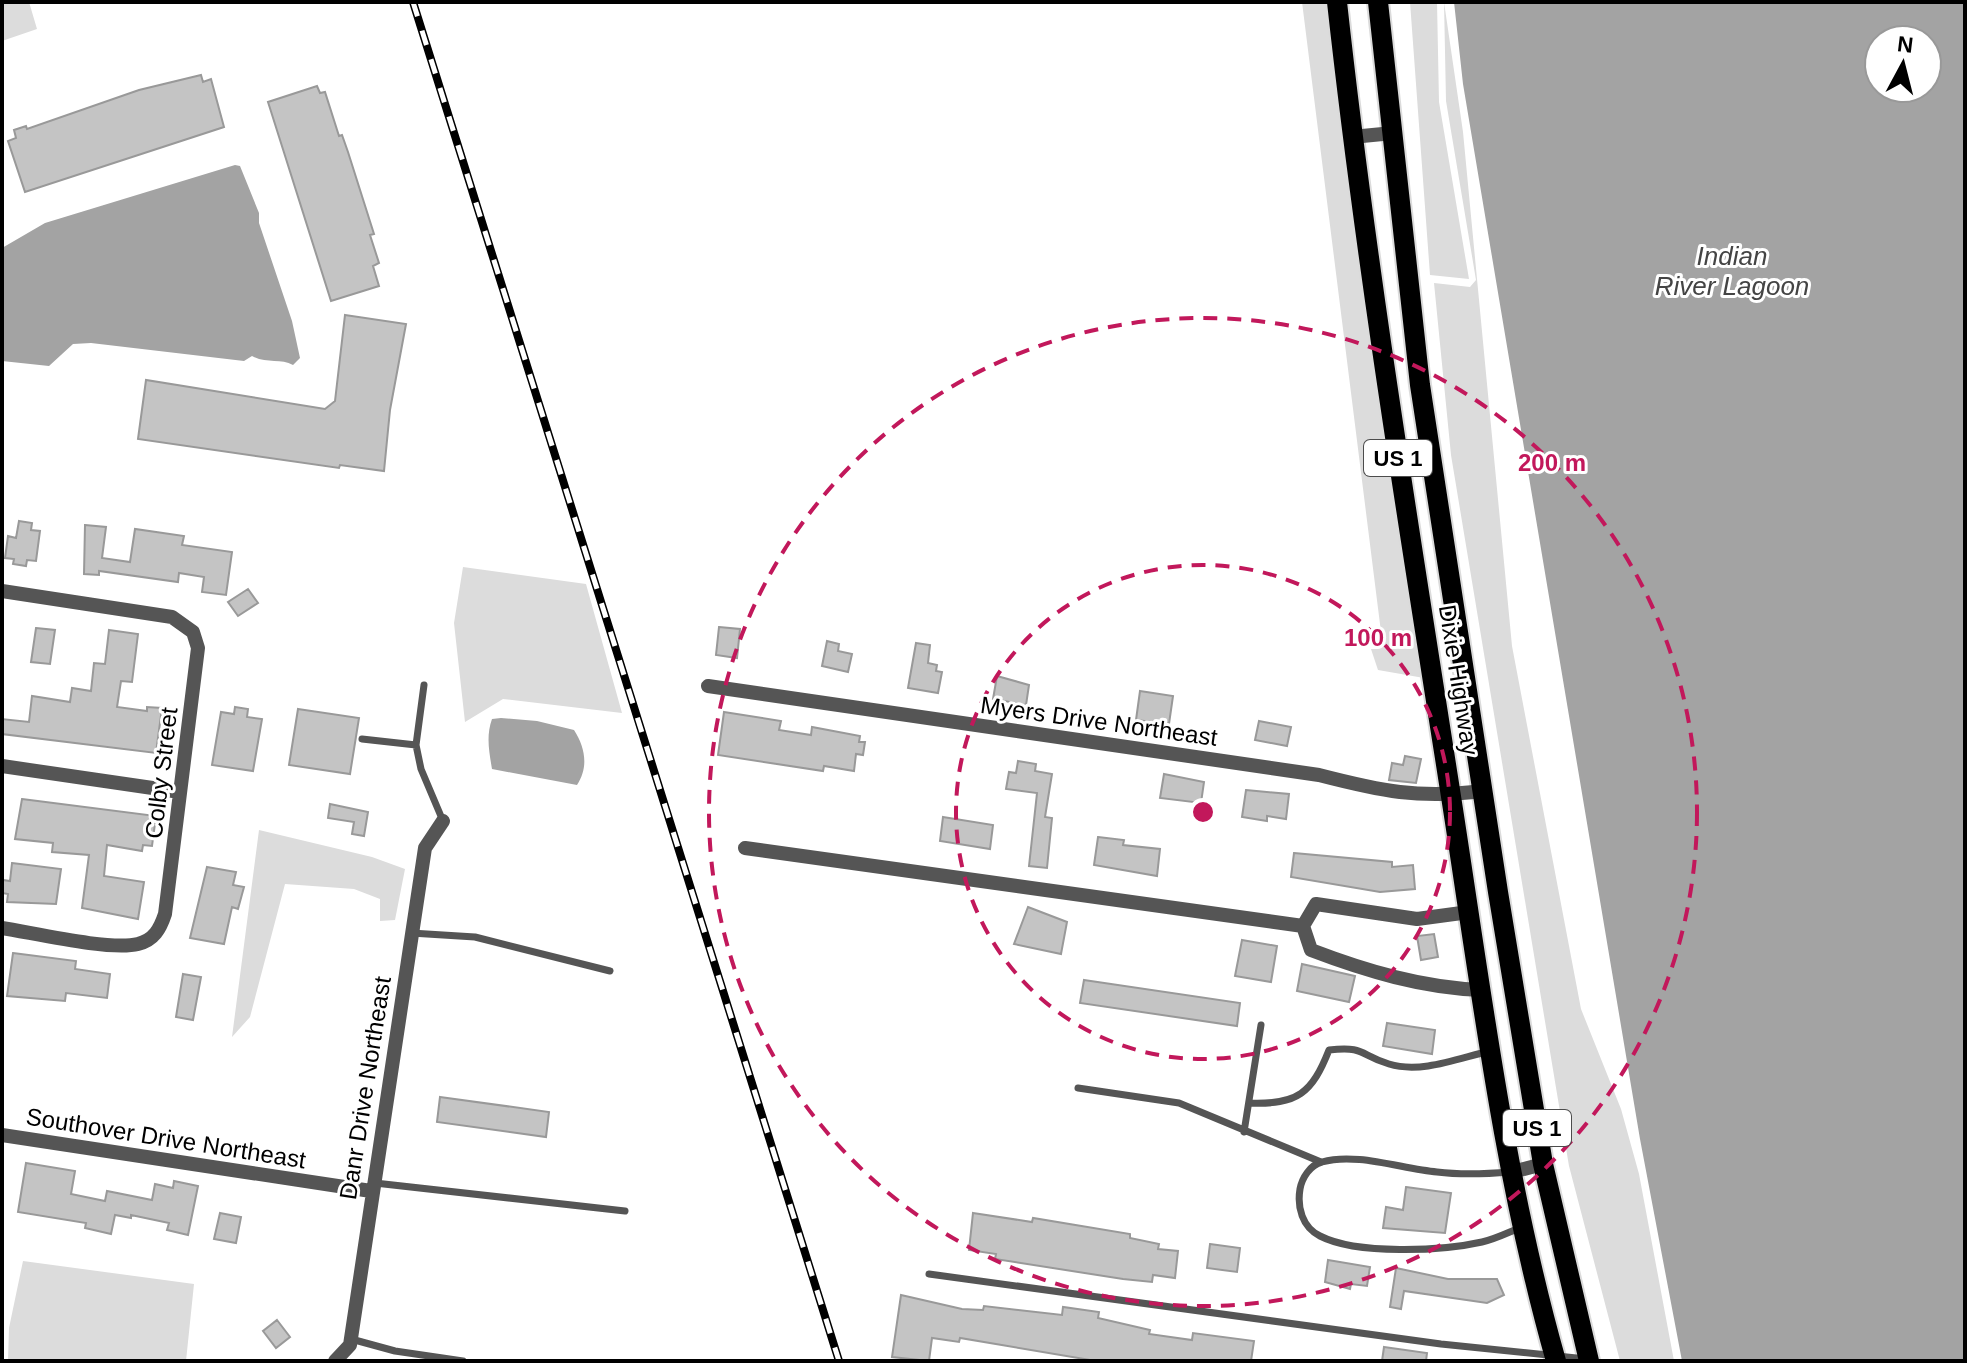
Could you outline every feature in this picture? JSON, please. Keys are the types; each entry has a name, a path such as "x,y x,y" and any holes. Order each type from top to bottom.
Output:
{"main road":[{"name":"Dixie Highway","path":"1337,2 1352,137 1387,389 1469,912 1522,1227 1556,1359"},
{"name":"Dixie Highway","path":"1378,2 1420,385 1483,791 1543,1164 1589,1360"}],"street":[{"path":"1352,137 1393,133"},
{"name":"Colby Street","path":"2,591 172,617 193,632 198,648 161,927 147,941 126,946 2,928"},
{"name":"Myers Drive Northeast","path":"708,686 1319,775 1389,793 1451,795 1483,791"},
{"path":"2,766 180,792"},
{"name":"Danr Drive Northeast","path":"335,1361 351,1339 425,848 443,821"},
{"path":"745,848 1303,926"},
{"path":"1469,912 1417,919 1316,904 1303,926 1311,950 1364,970 1452,989 1482,990"},
{"name":"Southover Drive Northeast","path":"2,1135 372,1187"},
{"path":"1512,1172 1543,1164"}],"lane":[{"path":"424,685 416,745 421,769 443,821"},
{"path":"362,739 416,745"},
{"path":"411,933 475,937 610,971"},
{"path":"1244,1132 1261,1025"},
{"path":"1249,1103 1294,1099 1316,1083 1329,1050 1354,1047 1391,1065 1425,1067 1492,1050"},
{"path":"1078,1088 1179,1103 1321,1162 1351,1160 1439,1173 1512,1172"},
{"path":"1321,1162 1309,1169 1299,1196 1305,1224 1319,1236 1362,1247 1427,1248 1483,1242 1522,1227"},
{"path":"372,1187 625,1211"},
{"path":"929,1274 1556,1359 1589,1360"},
{"path":"351,1339 395,1351 463,1361"}],"shaded area":[{"path":"2,2 29,2 37,29 2,41"},
{"path":"1302,2 1328,2 1359,264 1424,678 1378,670 1371,649 1378,649 1382,640"},
{"path":"1410,2 1437,2 1439,102 1469,279 1430,275"},
{"path":"1444,2 1463,132 1512,646 1581,1009 1621,1109 1639,1174 1674,1361 1620,1361 1569,1166 1451,455 1434,283 1470,287 1476,280 1446,101"},
{"path":"463,567 586,584 622,713 503,699 465,722 454,623"},
{"path":"259,830 372,857 405,869 395,920 380,921 380,899 354,889 285,884 250,1017 232,1037"},
{"path":"23,1261 194,1284 186,1361 8,1361 9,1328"}],"water":[{"name":"Indian River Lagoon","path":"1454,2 1965,2 1965,1361 1682,1361 1640,1139 1463,84"},
{"path":"240,166 259,213 259,223 292,321 300,358 293,365 252,356 244,361 91,343 73,344 49,366 2,361 2,248 45,223"},
{"path":"492,719 537,721 574,730 584,757 583,771 577,785 492,769 489,731"}],"building":[{"path":"201,75 203,82 211,79 224,127 25,192 8,141 16,138 14,130 26,126 27,129 139,90"},
{"path":"317,86 320,93 325,92 339,136 342,135 348,152 374,234 370,235 379,263 373,266 379,286 331,301 268,102"},
{"path":"345,315 406,324 390,410 384,471 340,465 339,468 138,439 146,380 325,409 335,401"},
{"path":"19,521 32,523 31,530 40,531 36,561 27,560 26,566 13,564 14,559 5,558 8,536 16,538"},
{"path":"85,525 106,527 102,558 130,562 135,529 184,536 182,545 232,552 226,595 202,592 204,577 179,573 178,582 99,571 99,575 84,574"},
{"path":"248,589 258,603 238,616 228,602"},
{"path":"719,627 740,629 737,658 716,655"},
{"path":"36,628 55,630 50,664 31,662"},
{"path":"109,630 138,634 132,682 121,681 117,707 147,711 147,707 162,708 156,753 2,734 2,719 29,722 32,696 70,702 72,688 91,691 94,663 105,664"},
{"path":"827,641 839,644 838,651 852,654 848,672 822,666"},
{"path":"916,643 930,645 928,663 937,665 936,671 942,672 938,693 908,688"},
{"path":"997,676 1029,685 1026,705 993,699"},
{"path":"1140,691 1173,696 1169,724 1136,720"},
{"path":"235,707 248,709 247,717 262,719 253,771 212,765 221,712 234,714"},
{"path":"298,709 359,718 350,774 289,765"},
{"path":"724,712 781,721 779,730 811,735 812,727 860,736 859,742 865,742 863,755 856,754 854,771 824,766 823,771 718,755"},
{"path":"1259,721 1291,727 1287,746 1255,740"},
{"path":"1405,756 1421,759 1416,783 1389,780 1392,763 1403,765"},
{"path":"1018,761 1036,764 1035,771 1052,774 1045,817 1052,818 1047,868 1029,866 1037,793 1006,789 1009,772 1016,773"},
{"path":"1164,774 1204,782 1201,803 1160,798"},
{"path":"1246,790 1289,794 1286,819 1267,816 1267,821 1242,817"},
{"path":"22,799 156,816 152,846 143,845 142,851 107,845 104,876 144,882 138,919 82,908 89,855 52,852 53,843 15,839"},
{"path":"330,804 368,812 364,836 352,834 354,822 328,818"},
{"path":"943,817 993,825 990,849 940,841"},
{"path":"1098,837 1124,840 1123,845 1160,849 1157,876 1094,865"},
{"path":"1294,853 1392,862 1392,867 1413,865 1415,889 1380,892 1291,877"},
{"path":"12,863 61,869 56,904 7,902 8,894 2,893 3,880 10,881"},
{"path":"207,867 236,872 233,885 244,887 238,909 232,907 224,944 190,938"},
{"path":"1028,907 1067,922 1061,954 1014,944"},
{"path":"1434,934 1438,957 1421,960 1417,936"},
{"path":"1242,940 1277,946 1271,982 1235,976"},
{"path":"13,953 76,961 75,969 110,974 107,998 66,993 65,1001 7,996"},
{"path":"1302,964 1355,976 1349,1002 1297,991"},
{"path":"183,974 201,977 193,1020 176,1017"},
{"path":"1084,980 1240,1003 1237,1026 1080,1003"},
{"path":"1387,1023 1435,1030 1432,1054 1383,1046"},
{"path":"440,1097 549,1112 546,1137 437,1122"},
{"path":"26,1163 75,1171 71,1194 105,1201 107,1191 152,1200 155,1184 173,1188 174,1181 198,1186 188,1235 167,1230 169,1223 131,1215 131,1218 115,1215 111,1234 85,1228 86,1223 18,1212"},
{"path":"1406,1187 1451,1193 1445,1233 1383,1228 1386,1207 1403,1210"},
{"path":"220,1213 241,1217 236,1243 214,1239"},
{"path":"973,1213 1032,1222 1033,1218 1130,1234 1130,1238 1159,1244 1158,1249 1178,1251 1175,1278 1153,1275 1152,1282 1123,1279 995,1259 996,1254 969,1250"},
{"path":"1210,1244 1240,1248 1237,1272 1207,1268"},
{"path":"1328,1260 1370,1267 1367,1286 1351,1284 1350,1289 1325,1282"},
{"path":"1396,1268 1448,1279 1497,1279 1504,1295 1487,1303 1404,1291 1401,1309 1390,1307"},
{"path":"901,1295 962,1309 983,1310 984,1306 1062,1315 1063,1307 1099,1312 1098,1318 1150,1330 1149,1334 1192,1340 1193,1333 1254,1341 1251,1361 1096,1361 960,1338 959,1342 932,1338 929,1361 892,1357"},
{"path":"277,1320 290,1337 276,1348 263,1331"},
{"path":"1384,1347 1427,1353 1426,1361 1382,1361"}],"railway":[{"path":"413,2 839,1361"}]}
